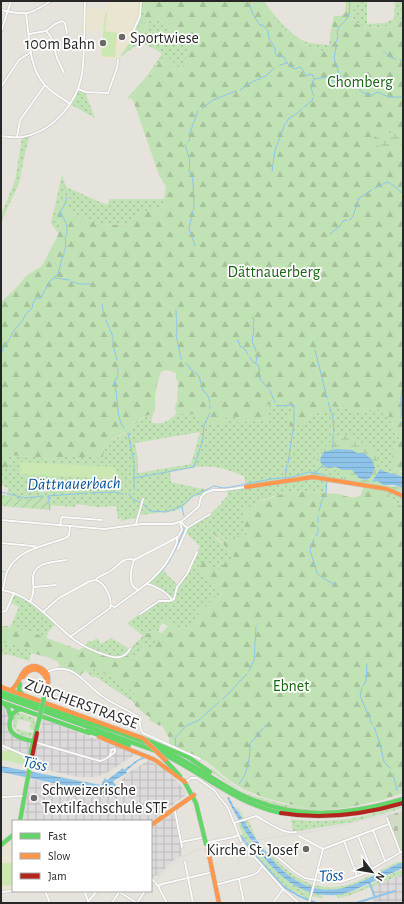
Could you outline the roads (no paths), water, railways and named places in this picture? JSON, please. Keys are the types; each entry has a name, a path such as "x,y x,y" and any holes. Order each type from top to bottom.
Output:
{"main road":[{"path":"246,487 312,477 387,489 403,496"},
{"path":"11,690 16,687 22,673 28,668 38,667 48,678 31,758 20,820"},
{"path":"23,694 19,687 25,673 35,669 45,673"},
{"name":"ZÜRCHERSTRASSE","path":"1,687 142,738 165,760 185,782 194,795 208,843"},
{"path":"1,692 150,745 184,760 228,787 272,807 309,813 330,814 352,812 403,798"},
{"path":"1,696 150,749 182,764 242,799 260,807 281,813 314,818 341,817 368,812 403,802"},
{"path":"2,702 8,708 11,718 10,728 14,734 35,742"},
{"name":"ZÜRCHERSTRASSE","path":"2,702 86,731 143,754 155,760 185,782"},
{"path":"11,718 16,710 21,708"},
{"path":"86,731 140,748 150,749"},
{"path":"142,738 182,754 199,764 228,787"},
{"path":"152,823 194,795"},
{"path":"1,845 12,836"},
{"path":"208,850 219,903"}],"street":[{"path":"1,32 11,1"},
{"path":"1,10 16,14 26,14 33,12 51,1"},
{"path":"1,136 17,137 30,135 47,127 60,116 70,104 78,89 82,68 85,1"},
{"path":"133,32 139,20 141,1"},
{"path":"26,14 30,52 38,76 45,86 70,104"},
{"path":"28,34 46,31 62,21 65,23 67,33"},
{"path":"46,31 51,37 64,72"},
{"path":"1,87 19,60 30,52"},
{"path":"78,89 86,92 108,93 117,68 118,60"},
{"path":"17,137 20,120 45,86"},
{"path":"1,520 108,529 136,524 171,524 180,522 196,509 201,497 205,493 213,490 246,487"},
{"path":"136,524 142,502"},
{"path":"178,549 187,528 210,514"},
{"path":"60,526 61,518 63,517 102,520"},
{"path":"180,522 187,528"},
{"path":"43,612 63,595 90,581 96,580 116,565 127,559 134,560 177,537 182,530 180,522"},
{"path":"70,526 69,535 66,538 37,548 18,558 12,564 7,573 2,590 30,602 70,637 83,646 108,657 122,656 130,649"},
{"path":"111,606 115,606 147,584 161,570 168,561 178,541 177,537"},
{"path":"1,543 34,546 37,548"},
{"path":"172,600 174,598 176,587 189,570 197,552"},
{"path":"30,602 34,593 33,573 37,568 44,564 66,560"},
{"path":"134,560 131,580 135,588 138,590"},
{"path":"70,637 108,611 111,606 111,600 104,586 101,582 96,580"},
{"path":"147,584 155,586 172,600"},
{"path":"34,587 56,585"},
{"path":"1,612 6,611 14,594"},
{"path":"140,614 160,600 172,600"},
{"path":"45,673 60,668 73,671 101,696 137,716 140,729 144,734 200,759"},
{"path":"35,742 99,761 110,756"},
{"path":"1,745 31,758"},
{"path":"185,782 190,778 195,777 207,785 224,803 236,823 238,835 242,842 283,889 299,903"},
{"path":"1,797 24,796"},
{"path":"173,808 175,811 182,847"},
{"path":"236,823 256,816 269,824 291,833 296,832"},
{"path":"276,856 303,877 315,881 341,882 357,876 402,852 387,818"},
{"path":"299,836 323,849 390,824"},
{"path":"374,830 385,861"},
{"path":"208,843 238,835"},
{"path":"358,836 370,869"},
{"path":"181,842 201,838"},
{"path":"344,841 357,876"},
{"path":"310,902 323,849"},
{"path":"185,862 193,903"},
{"path":"216,885 253,875 258,872 262,866"},
{"path":"158,886 209,873"},
{"path":"239,879 244,903"},
{"path":"152,880 158,886 167,903"},
{"path":"273,903 283,889"},
{"path":"1,892 12,891"},
{"path":"45,892 48,903"},
{"path":"84,892 88,903"},
{"path":"88,903 95,892"},
{"path":"112,903 118,892"},
{"path":"120,892 137,903 144,892"}],"water":[{"path":"336,449 352,450 357,453 364,453 372,460 375,468 371,477 366,480 359,478 352,470 342,470 336,467 328,468 321,464 320,459 324,452"},
{"path":"380,469 403,477 403,488 394,485 384,485 377,481 372,482"},
{"path":"149,754 150,756 138,761 126,771 127,773 113,781 117,786 106,794 1,772 1,766 101,785 105,778 107,780 123,768 124,770 137,760"},
{"path":"229,797 234,807 267,854 293,878 308,886 324,890 343,888 365,880 400,863 403,863 403,868 370,883 369,885 368,884 352,891 336,895 316,894 299,887 283,877 269,863 256,848 245,831 227,798"}],"waterway":[{"path":"249,1 256,20 268,31 269,38 275,49 276,55 284,57 287,63 294,69 301,67 306,76 312,74 314,79 328,77 332,81 336,79 338,85 343,83"},
{"path":"343,82 334,58 336,48 335,44 338,37 337,33 339,27 348,17 350,1"},
{"path":"383,51 392,58 396,59"},
{"path":"280,65 287,63"},
{"path":"240,90 252,82 266,76 274,68"},
{"path":"313,80 311,88 314,96"},
{"path":"350,82 366,94 373,95 377,92 389,97 403,97"},
{"path":"202,108 213,100 236,91"},
{"path":"304,107 312,101 313,98"},
{"path":"286,123 289,118 302,109"},
{"path":"188,142 198,111"},
{"path":"272,171 275,150 285,124"},
{"path":"185,145 190,161 189,171 193,182 194,207 189,228 195,246"},
{"path":"375,188 387,182 403,194"},
{"path":"350,220 353,216 359,198 372,190"},
{"path":"1,354 12,333 32,308 36,298 41,298 49,282 58,274 66,247 65,237 67,235 67,226 60,213 67,197"},
{"path":"330,234 340,226 343,221 347,220"},
{"path":"55,278 70,280"},
{"path":"72,282 91,284"},
{"path":"102,304 104,316"},
{"path":"176,310 176,335 181,359"},
{"path":"253,317 254,330 252,341 256,351"},
{"path":"106,320 113,337 113,345 117,360"},
{"path":"238,340 240,346 244,348 248,354"},
{"name":"Dättnauerbach","path":"313,342 314,347"},
{"name":"Dättnauerbach","path":"315,350 327,398"},
{"path":"256,363 257,356"},
{"path":"250,357 252,361 259,366 260,379 268,388"},
{"path":"185,363 199,376 203,390 208,396 210,403"},
{"path":"118,368 118,374 114,382 119,418 124,428"},
{"path":"401,418 401,398 403,386"},
{"path":"270,391 275,402"},
{"name":"Dättnauerbach","path":"328,402 333,418 334,432"},
{"path":"276,405 294,405 294,423 288,463"},
{"path":"134,478 194,467 203,439 204,425 210,413"},
{"path":"400,422 403,425"},
{"path":"128,433 134,463"},
{"path":"333,434 333,449"},
{"path":"134,465 134,489"},
{"path":"285,478 287,465"},
{"path":"315,473 323,465"},
{"name":"Dättnauerbach","path":"129,494 133,499 143,504 150,511 166,512 183,505 193,496 214,486 224,488 231,487 271,479 292,477 309,472 326,476"},
{"name":"Dättnauerbach","path":"319,511 322,500 326,494 327,481"},
{"name":"Dättnauerbach","path":"1,492 25,498 43,496"},
{"name":"Dättnauerbach","path":"90,493 114,492 123,494"},
{"name":"Dättnauerbach","path":"48,496 87,493"},
{"path":"48,496 50,510"},
{"path":"182,507 184,516"},
{"name":"Dättnauerbach","path":"318,516 318,523"},
{"path":"154,579 160,574 172,556 184,527"},
{"name":"Dättnauerbach","path":"316,536 318,527"},
{"name":"Dättnauerbach","path":"314,539 310,550 317,573 324,579 336,585"},
{"path":"249,671 254,660 256,626"},
{"path":"363,686 366,681 367,664"},
{"path":"223,699 247,674"},
{"path":"362,688 360,696 372,724"},
{"path":"176,746 175,738 186,726 199,720 219,702"},
{"path":"239,784 245,775 249,760 250,744 267,724"},
{"path":"374,727 384,762 390,768"},
{"path":"393,774 397,790"},
{"path":"241,836 259,860 284,887 299,896 316,903"},
{"path":"370,884 375,897"},
{"path":"356,903 395,891"}],"railway":[{"path":"152,886 161,874 172,864 185,855 200,849 321,830 403,810"},
{"path":"141,903 147,892"}],"place":[{"name":"Sportwiese","path":"122,37"},
{"name":"100m Bahn","path":"103,43"},
{"name":"Schweizerische Textilfachschule STF","path":"34,798"},
{"name":"Kirche St. Josef","path":"306,849"}],"park label":[{"name":"Chomberg","path":"360,81"},
{"name":"Dättnauerberg","path":"274,271"},
{"name":"Ebnet","path":"291,685"}],"water label":[{"name":"Töss","path":"35,763"},
{"name":"Töss","path":"331,875"}]}
